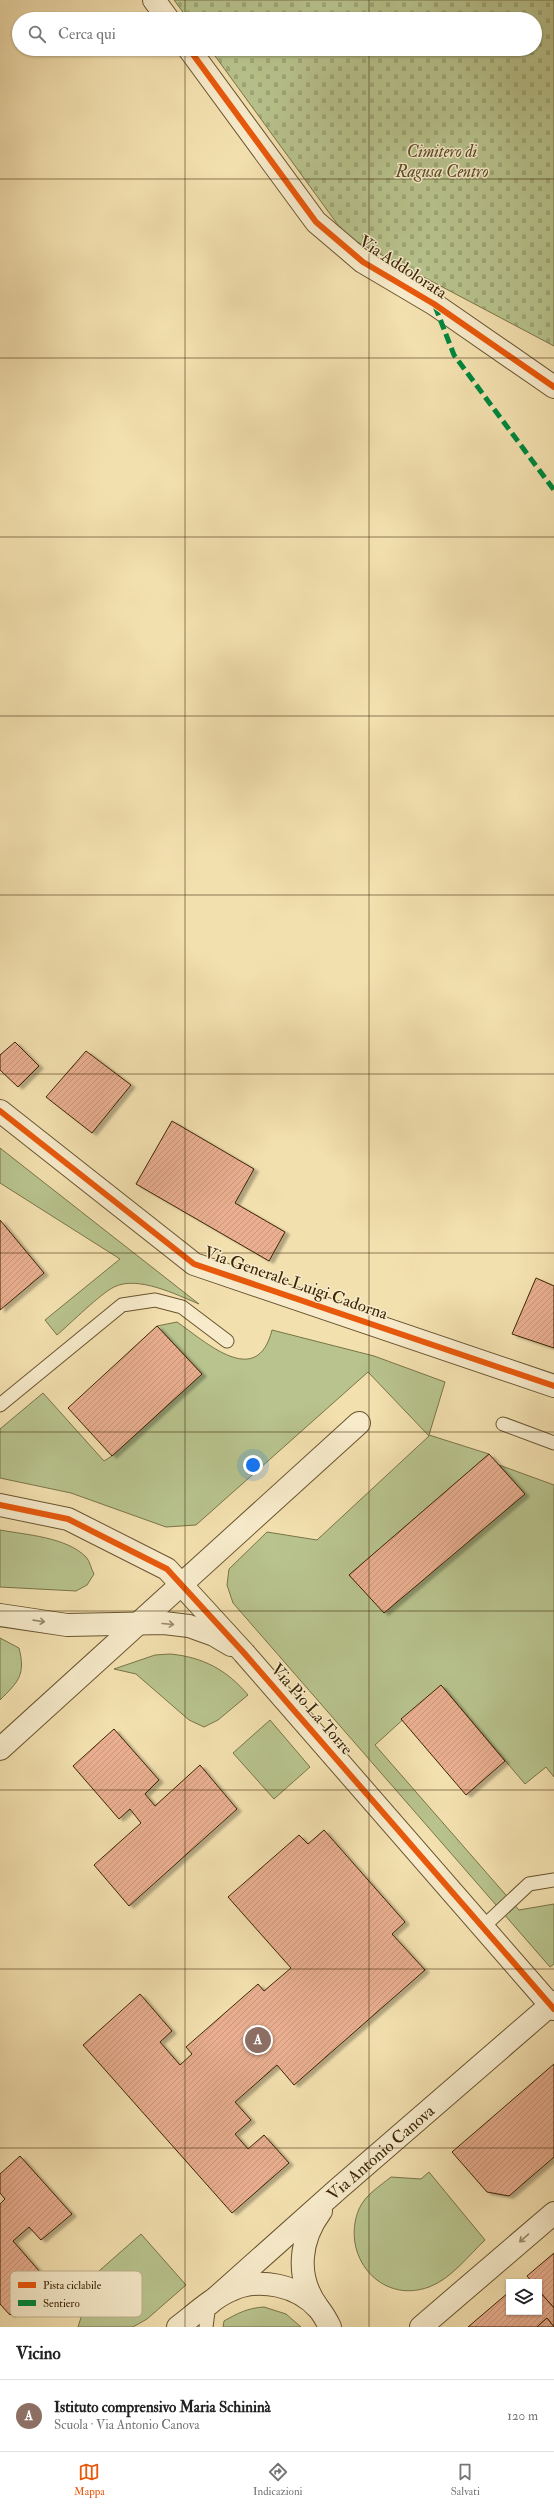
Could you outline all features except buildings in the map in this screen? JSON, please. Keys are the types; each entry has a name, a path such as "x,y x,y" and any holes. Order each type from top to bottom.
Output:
{"street":[{"path":"154,0 163,12"},
{"name":"Via Addolorata","path":"194,56 316,222 364,262 434,304 554,387"},
{"name":"Via Generale Luigi Cadorna","path":"0,1111 194,1264 554,1386"},
{"path":"0,1749 181,1582 359,1423"},
{"name":"Via Pio La Torre","path":"0,1505 68,1519 167,1569 181,1582 244,1653 553,2006"},
{"name":"Via Pio La Torre","path":"0,1615 68,1625 134,1625 164,1623 189,1626 214,1635 244,1653"},
{"name":"Via Antonio Canova","path":"209,2304 338,2189 553,2006"},
{"path":"330,2327 318,2308 303,2277 302,2250 311,2225 338,2189"},
{"path":"421,2326 554,2213"},
{"path":"178,2327 231,2290 254,2284 283,2287 300,2294 318,2308 331,2321 343,2327"}],"lane":[{"path":"0,1405 122,1305 155,1300 182,1307 227,1341"},
{"path":"503,1424 554,1443"},
{"path":"483,1927 529,1884 554,1880"},
{"path":"206,2327 209,2304"}],"green space":[{"name":"Cimitero di Ragusa Centro","path":"174,0 554,0 554,346 346,236 215,56 542,56 542,12 183,12"},
{"path":"0,1148 199,1304 146,1285 134,1283 124,1284 114,1287 101,1296 57,1335 45,1320 120,1259 0,1183"},
{"path":"177,1322 216,1349 230,1356 243,1359 255,1357 265,1348 272,1330 374,1356 445,1382 429,1435 489,1454 349,1575 384,1612 525,1494 499,1465 554,1485 554,1777 546,1767 525,1784 441,1685 375,1745 519,1910 554,1904 554,1964 550,1967 233,1603 227,1585 229,1569 267,1532 317,1540 429,1436 368,1372 196,1525 166,1527 71,1493 0,1478 0,1429 43,1393 104,1461 112,1456 202,1374 157,1326"},
{"path":"0,1530 34,1535 68,1545 78,1550 86,1557 94,1574 87,1585 76,1591 0,1587"},
{"path":"0,1638 19,1648 22,1665 21,1672 16,1683 0,1700"},
{"path":"170,1654 193,1658 214,1666 232,1678 248,1695 218,1720 204,1727 189,1720 136,1674 114,1669 155,1655"},
{"path":"270,1720 310,1767 274,1799 233,1753"},
{"path":"429,2172 485,2240 452,2273 437,2283 429,2287 411,2291 395,2289 380,2282 368,2272 360,2259 355,2243 355,2226 359,2209 369,2195 391,2177 421,2179"},
{"path":"141,2234 186,2285 147,2319 133,2327 78,2327 81,2317 142,2317 142,2271 99,2271"},
{"path":"264,2307 286,2314 301,2327 223,2327 224,2321 243,2311"}],"marked path":[{"path":"435,306 454,355 554,490"}],"cycle path":[{"path":"194,56 316,222 363,262 434,304 554,387"},
{"path":"0,1111 194,1264 554,1386"},
{"path":"0,1505 68,1519 167,1569 244,1653 554,2009"}],"place":[{"name":"Istituto comprensivo Maria Schininà","path":"258,2040"}]}
